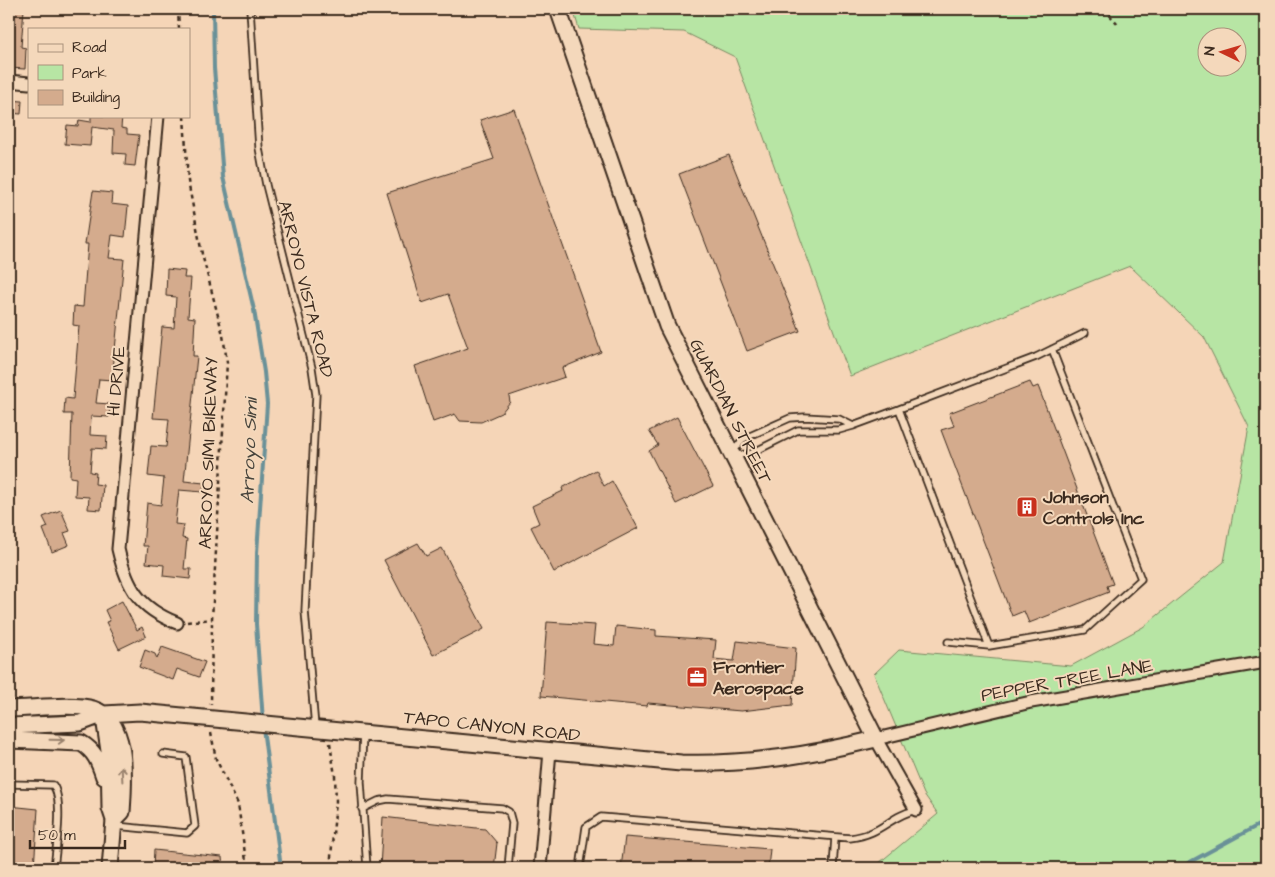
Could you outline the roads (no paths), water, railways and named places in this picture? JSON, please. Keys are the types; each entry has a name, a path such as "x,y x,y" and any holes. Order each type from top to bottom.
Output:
{"street":[{"name":"GUARDIAN STREET","path":"558,9 667,326 876,739 916,810"},
{"path":"9,81 28,82"},
{"name":"HI DRIVE","path":"158,118 118,549 124,575 134,593 161,617 177,623"},
{"name":"PEPPER TREE LANE","path":"876,739 1031,702 1266,662"},
{"name":"TAPO CANYON ROAD","path":"9,709 78,707 92,709 104,714"},
{"name":"TAPO CANYON ROAD","path":"9,726 80,723 104,714 140,712 222,718 681,763 720,764 749,763 796,756 876,739"},
{"path":"104,714 109,751 110,794 114,823 110,868"},
{"path":"104,714 113,725 120,742 122,812 114,823"},
{"path":"9,740 81,742 90,748 99,760 110,794"},
{"path":"540,868 550,751"}],"lane":[{"name":"ARROYO VISTA ROAD","path":"250,9 259,148 266,186 312,368 316,395 305,611 314,696 308,727"},
{"path":"732,455 750,454 798,430 839,430 852,426 1052,349 1085,333"},
{"path":"948,642 989,646 1085,630 1141,579 1052,349"},
{"path":"899,409 989,646"},
{"path":"732,455 743,439 790,418 839,419 852,426"},
{"path":"363,732 361,782 367,868"},
{"path":"114,823 187,833 195,826 186,757 163,754"},
{"path":"9,784 46,783 53,785 56,789 58,801 54,868"},
{"path":"362,809 378,801 388,799 502,808 509,812 512,823 508,868"},
{"path":"580,868 586,827 601,817 835,837 867,836 880,830 904,813 916,810"},
{"path":"833,868 835,837"}],"waterway":[{"name":"Arroyo Simi","path":"213,9 214,68 223,177 254,310 267,404 257,553 256,624 263,721"},
{"name":"Arroyo Simi","path":"263,728 281,868"},
{"path":"1179,868 1266,821"}],"place":[{"name":"Johnson Controls Inc","path":"1027,507"},
{"name":"Frontier Aerospace","path":"697,677"}]}
